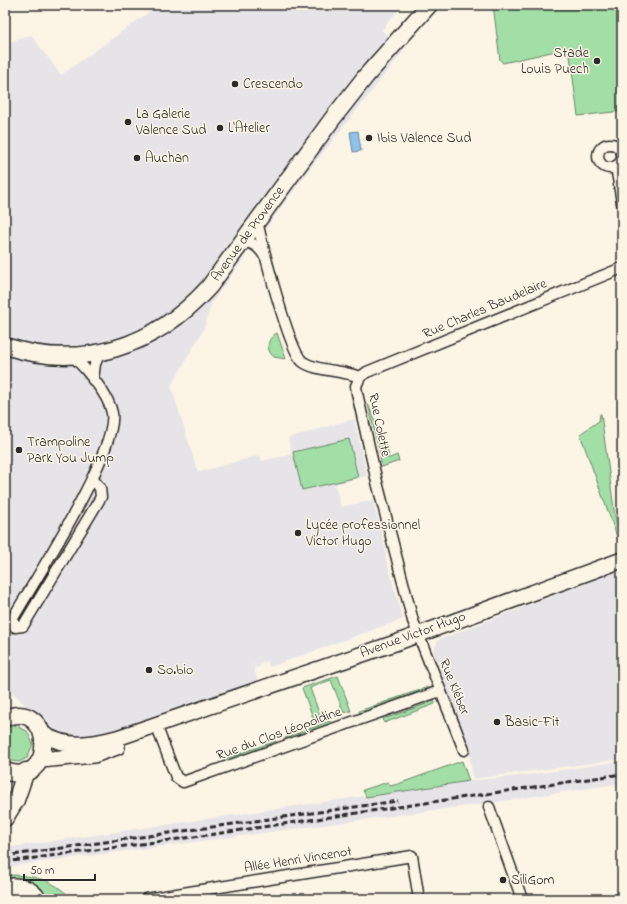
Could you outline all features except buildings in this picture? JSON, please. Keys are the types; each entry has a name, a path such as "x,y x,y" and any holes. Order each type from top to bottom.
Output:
{"main road":[{"name":"Avenue de Provence","path":"5,339 37,347 86,348 135,334 166,317 201,284 343,92 418,5"},
{"name":"Avenue de Provence","path":"5,346 48,356 73,356 100,352 137,341 171,323 197,301 209,287 333,118 366,76 429,5"},
{"name":"Avenue Victor Hugo","path":"43,734 60,743 71,745 100,743 418,635 622,560"},
{"name":"Avenue Victor Hugo","path":"40,760 94,755 158,730 204,708"},
{"path":"5,771 13,773 31,769 40,760 44,752 43,734 35,723 23,716 9,713"},
{"path":"5,818 16,800 26,771"},
{"path":"5,888 15,886 23,887 31,891 38,899"}],"street":[{"path":"616,166 622,203"},
{"name":"Rue Colette","path":"257,220 296,355 308,365 345,372 360,377 356,386 357,393 376,482 418,635"},
{"path":"242,242 252,244 259,248 267,258"},
{"name":"Rue Charles Baudelaire","path":"360,377 368,372 622,268"},
{"path":"93,380 95,364 100,352"},
{"path":"73,356 108,400 113,422 108,443 92,478 13,618 13,623 16,627 23,626 101,496 100,488 92,478"},
{"name":"Rue Kléber","path":"418,635 464,750"},
{"name":"Rue du Clos Léopoldine","path":"158,730 176,777 183,782 440,691"},
{"path":"489,807 522,899"},
{"name":"Allée Henri Vincenot","path":"146,899 412,856 419,899"}],"shaded area":[{"path":"159,5 402,5 382,30 403,52 302,179 212,302 203,331 171,386 198,472 260,455 262,461 292,454 288,438 354,419 367,476 335,484 341,507 373,500 387,555 385,555 403,619 270,667 267,661 259,663 260,667 255,668 252,659 258,682 96,736 77,739 50,730 13,693 5,680 5,44 31,35 61,75"},
{"path":"617,571 622,604 622,759 473,779 468,745 433,652 438,640"},
{"path":"622,761 622,783 490,803 5,867 5,848 469,781 527,775"}],"green space":[{"name":"Stade Louis Puech","path":"493,5 622,5 622,111 578,116 569,48 503,63 500,60"},
{"path":"277,333 286,359 274,357 269,351 269,341"},
{"path":"368,404 389,455 380,454"},
{"path":"600,414 615,516 622,541 622,544 620,545 580,434 599,421"},
{"path":"349,439 358,477 302,490 293,452"},
{"path":"397,455 399,461 382,467 380,457 390,458"},
{"path":"338,676 351,711 344,713 331,680 310,688 322,721 315,723 302,688"},
{"path":"428,687 429,689 423,694 421,691 368,710 369,713 360,714 359,711"},
{"path":"434,700 435,704 384,723 383,718 385,715 386,718 426,704 425,701"},
{"path":"330,721 331,726 326,728 325,726 292,738 292,740 286,740 285,738"},
{"path":"14,725 27,731 33,744 27,758 19,762 5,760 5,728"},
{"path":"276,741 277,744 272,747 271,745 231,759 232,762 225,763 224,759"},
{"path":"462,761 469,781 366,797 363,790 388,782 390,786 398,784"},
{"path":"5,876 29,876 50,883 69,896 68,899 48,898 34,885 24,880 5,880"}],"water":[{"path":"358,131 361,151 353,152 350,132"}],"railway":[{"path":"5,862 201,836 622,774"},
{"path":"5,856 398,801"}],"place":[{"name":"Stade Louis Puech","path":"597,61"},
{"name":"Crescendo","path":"235,84"},
{"name":"La Galerie Valence Sud","path":"128,122"},
{"name":"L'Atelier","path":"220,128"},
{"name":"Ibis Valence Sud","path":"369,138"},
{"name":"Auchan","path":"137,158"},
{"name":"Trampoline Park You Jump","path":"19,450"},
{"name":"Lycée professionnel Victor Hugo","path":"298,533"},
{"name":"So.bio","path":"149,670"},
{"name":"Basic-Fit","path":"497,722"},
{"name":"SiliGom","path":"503,880"}]}
